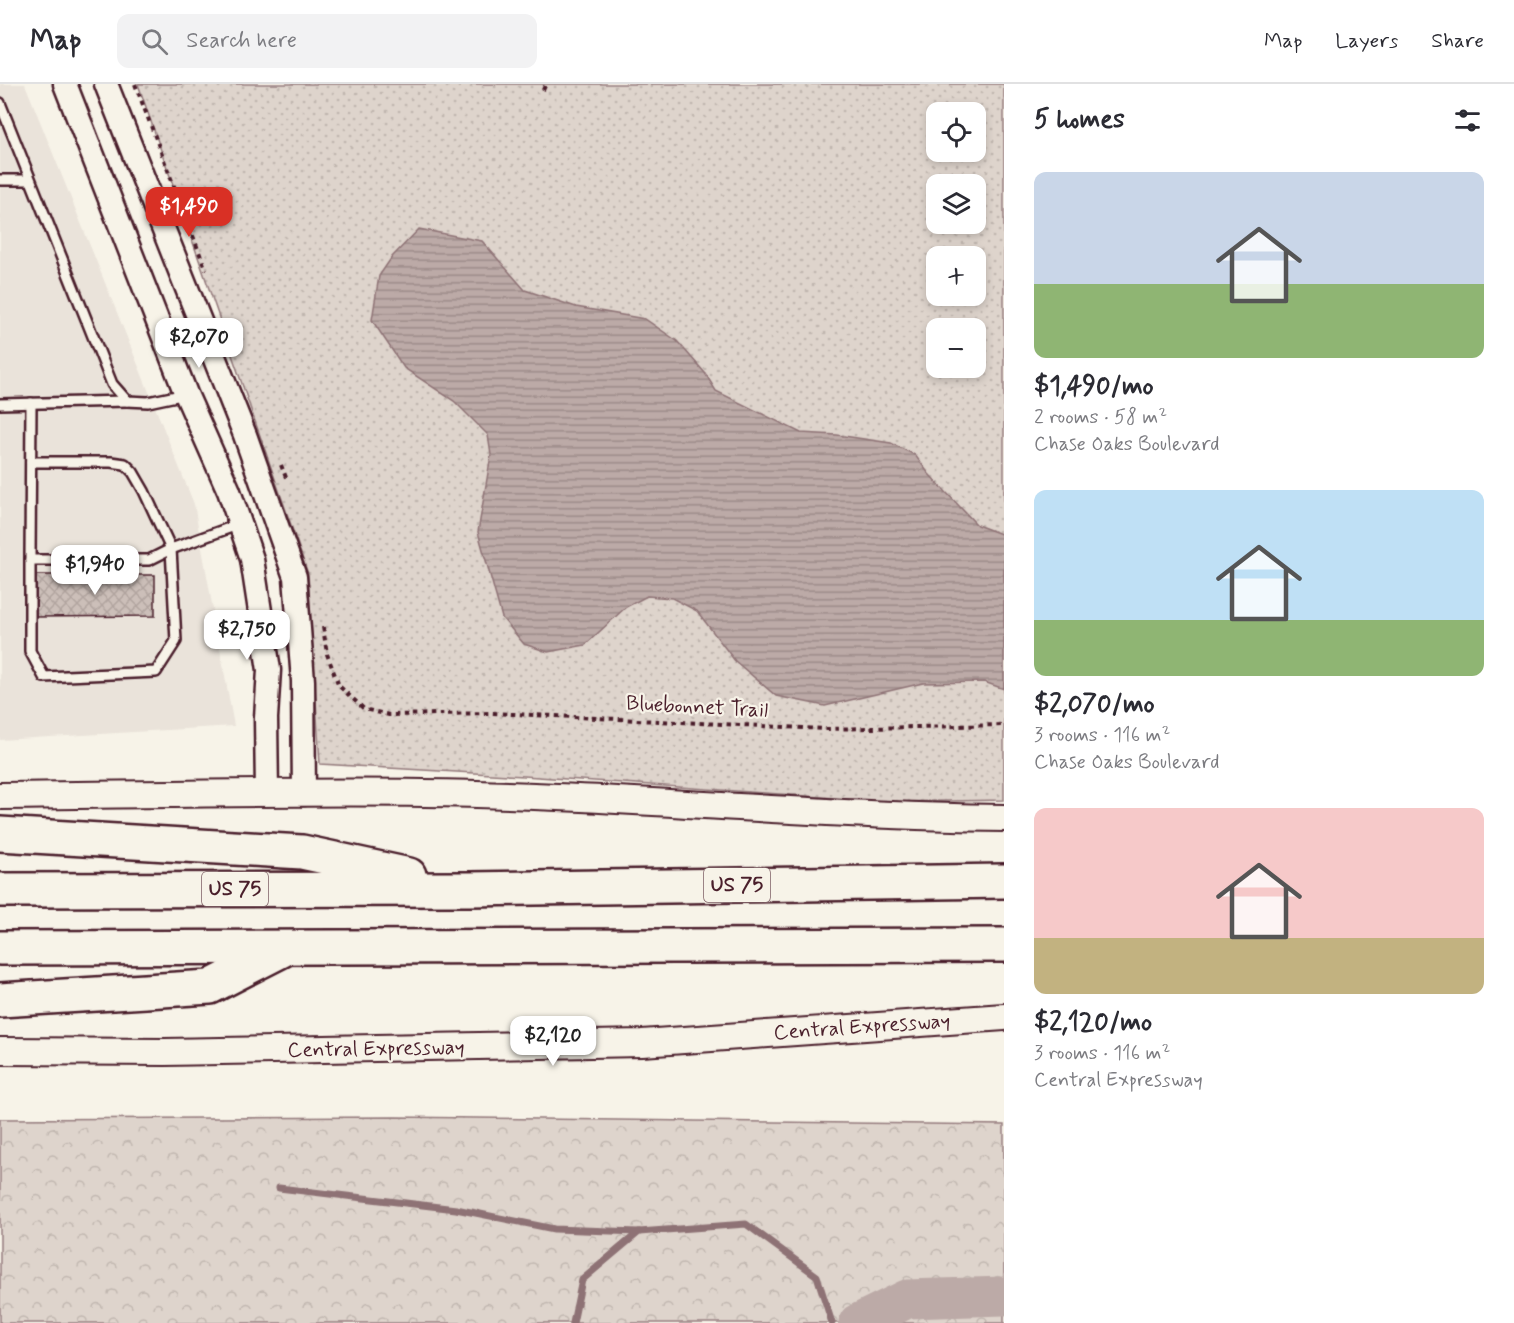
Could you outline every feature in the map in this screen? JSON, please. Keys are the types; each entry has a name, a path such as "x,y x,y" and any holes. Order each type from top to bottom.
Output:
{"highway":[{"path":"0,834 302,852 470,889"},
{"name":"US 75","path":"0,890 470,889 1004,881"},
{"path":"0,948 1004,945"},
{"path":"0,1000 210,987 286,947"}],"main road":[{"path":"0,796 424,793 630,800 891,816 1004,818"},
{"name":"Central Expressway","path":"0,1051 165,1052 642,1043 1004,1017"}],"street":[{"path":"65,84 186,394 229,491 252,559 269,670 266,718 267,794"},
{"path":"106,84 245,435 295,577 303,681 304,794"},
{"path":"186,394 224,382"}],"lane":[{"path":"0,104 112,384 127,401"},
{"path":"0,180 30,180"},
{"path":"0,404 148,402 186,394"},
{"path":"31,462 111,462 125,464 133,472 171,549 176,641 156,672 44,677 30,651 30,560 31,462 32,403"},
{"path":"30,560 149,560 171,549 240,524"}],"path":[{"path":"543,90 546,84"},
{"name":"Bluebonnet Trail","path":"389,715 492,713 825,729 1004,725"}],"shaded area":[{"path":"0,84 25,84 194,504 234,726 0,740"},
{"path":"419,229 482,241 525,290 576,307 645,319 677,341 705,373 716,391 801,433 837,435 891,443 915,455 929,474 977,525 1004,535 1004,689 984,682 923,683 825,706 776,696 735,661 697,611 672,598 647,596 626,607 585,645 548,652 524,644 502,618 478,532 491,455 488,435 454,401 404,368 372,320 379,276 392,257"}],"green space":[{"path":"138,84 1004,84 1004,800 891,802 320,764 308,574"},
{"path":"395,1117 1004,1125 1004,1323 0,1323 0,1119"}],"building":[{"path":"34,575 155,575 155,616 35,617"}],"waterway":[{"path":"279,1188 456,1209 554,1229 639,1232 746,1224 817,1276 832,1323"},
{"path":"573,1323 582,1280 639,1232"},
{"path":"858,1323 907,1299 1004,1296"}]}
